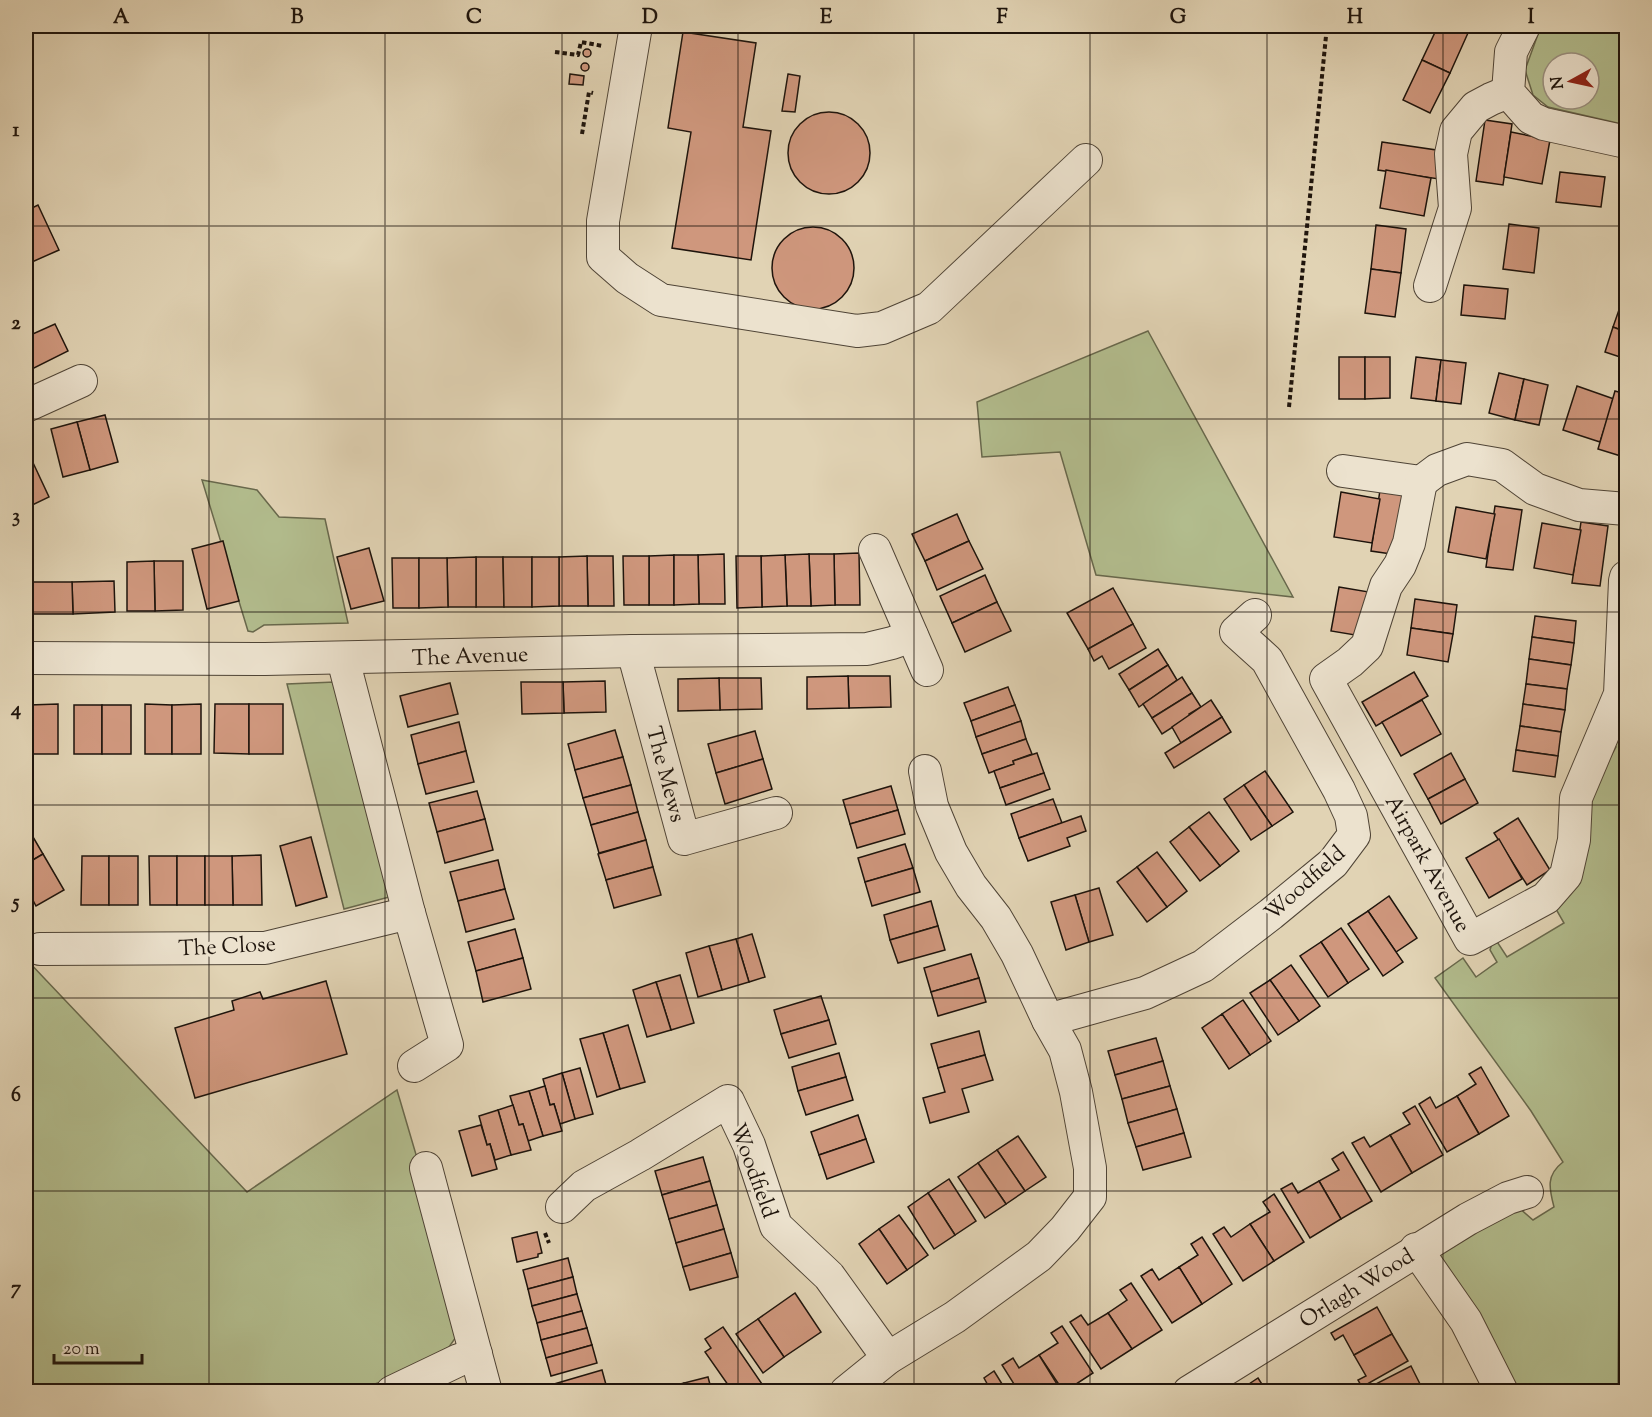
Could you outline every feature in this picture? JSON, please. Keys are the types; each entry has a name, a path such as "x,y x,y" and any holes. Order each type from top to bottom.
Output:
{"street":[{"path":"1524,26 1511,52 1508,92 1531,118 1544,124 1626,142"},
{"path":"634,38 603,221 603,257 627,278 661,300 857,331 882,328 929,308 1086,160"},
{"path":"1431,286 1455,208 1451,154 1456,131 1476,107 1508,92"},
{"path":"26,406 81,381"},
{"path":"1343,471 1421,482 1437,471 1467,459 1502,465 1535,489 1579,505 1626,509"},
{"name":"Airpark Avenue","path":"1421,482 1409,543 1400,565 1386,586 1367,646 1350,662 1326,679 1470,939 1546,898 1566,875 1574,840 1576,798 1620,694 1626,576"},
{"path":"875,550 927,670"},
{"name":"Woodfield","path":"1048,1020 1146,993 1203,966 1333,863 1354,835 1351,816 1339,790 1268,660 1236,632 1255,615"},
{"name":"The Avenue","path":"26,658 343,659 633,651 867,649 912,636"},
{"name":"The Mews","path":"633,651 684,839 776,813"},
{"path":"343,659 447,1045 414,1066"},
{"path":"846,1392 888,1358 955,1317 1039,1256 1065,1229 1090,1197 1090,1168 1076,1092 1065,1050 1017,954 996,918 971,886 951,852 932,806 925,771"},
{"name":"The Close","path":"40,949 265,948 410,913"},
{"name":"Woodfield","path":"562,1207 584,1186 729,1101 749,1145 776,1227 829,1276 888,1358"},
{"path":"426,1168 486,1392"},
{"name":"Orlagh Wood","path":"1188,1392 1416,1249 1508,1198 1527,1192"},
{"path":"1416,1249 1466,1321 1502,1392"},
{"path":"392,1392 476,1354"}],"path":[{"path":"1289,407 1327,26"},
{"path":"555,52 578,55 581,42 634,38"},
{"path":"582,134 588,97"}],"green space":[{"path":"1541,26 1626,26 1626,125 1565,111 1601,111 1601,51 1541,51 1541,101 1533,95 1525,70"},
{"path":"1148,331 1293,597 1096,575 1060,452 982,457 977,402"},
{"path":"202,480 257,490 279,517 325,519 348,623 264,625 253,632 248,631"},
{"path":"335,682 393,896 344,909 287,684"},
{"path":"1626,717 1626,1058 1619,1255 1618,1391 1515,1391 1437,1252 1518,1207 1533,1220 1554,1207 1551,1177 1563,1162 1531,1111 1435,978 1463,958 1476,977 1497,962 1490,950 1494,937 1507,957 1564,923 1553,904 1579,813 1616,747 1608,742"},
{"path":"26,959 247,1192 397,1090 462,1311 456,1337 449,1347 381,1382 353,1391 26,1391"}],"building":[{"path":"749,25 752,28 749,31 746,28"},
{"path":"1438,26 1452,26 1468,33 1450,73 1422,60"},
{"path":"683,32 756,43 743,127 771,131 751,260 672,248 691,132 668,128"},
{"path":"587,49 591,53 587,57 583,53"},
{"path":"1422,60 1450,73 1430,113 1403,100"},
{"path":"585,63 589,67 585,71 581,67"},
{"path":"570,74 584,76 583,85 569,84"},
{"path":"788,74 800,76 795,112 782,111"},
{"path":"829,112 845,115 858,124 867,137 870,153 867,169 858,182 845,191 829,194 813,191 800,182 791,169 788,153 791,137 800,124 813,115"},
{"path":"1485,120 1512,124 1503,185 1476,181"},
{"path":"1511,132 1550,140 1542,184 1504,177"},
{"path":"1382,142 1443,151 1439,179 1378,170"},
{"path":"1386,170 1431,178 1424,216 1380,208"},
{"path":"1560,172 1605,177 1601,207 1556,202"},
{"path":"38,205 59,250 32,262 26,247 26,211"},
{"path":"1509,224 1539,228 1534,273 1503,269"},
{"path":"1376,225 1406,229 1401,273 1371,269"},
{"path":"813,227 829,230 842,239 851,252 854,268 851,284 842,297 829,306 813,309 797,306 784,297 775,284 772,268 775,252 784,239 797,230"},
{"path":"26,247 32,262 26,265"},
{"path":"1371,269 1401,273 1395,317 1365,313"},
{"path":"1464,285 1508,289 1505,319 1461,315"},
{"path":"1626,287 1626,305 1621,304"},
{"path":"1621,304 1626,305 1626,332 1613,327"},
{"path":"55,324 68,351 30,370 26,360 26,337"},
{"path":"1613,327 1626,332 1626,359 1605,352"},
{"path":"1339,357 1365,357 1365,399 1339,399"},
{"path":"1365,357 1390,357 1390,398 1365,399"},
{"path":"1416,357 1441,360 1436,401 1411,398"},
{"path":"1441,360 1466,363 1461,404 1436,401"},
{"path":"1499,373 1524,379 1515,420 1489,413"},
{"path":"1524,379 1548,385 1539,425 1515,420"},
{"path":"1577,386 1614,399 1600,442 1563,430"},
{"path":"1615,391 1626,394 1624,457 1598,449"},
{"path":"105,415 118,462 90,470 77,422"},
{"path":"77,422 90,470 63,477 51,429"},
{"path":"28,452 49,497 26,508 26,453"},
{"path":"1380,490 1407,494 1398,555 1371,551"},
{"path":"1341,492 1380,499 1372,543 1334,537"},
{"path":"1495,506 1522,510 1513,570 1486,567"},
{"path":"1456,507 1495,514 1486,559 1448,552"},
{"path":"957,514 969,541 925,561 912,534"},
{"path":"1581,522 1608,526 1600,586 1572,583"},
{"path":"1542,523 1581,530 1573,575 1534,568"},
{"path":"223,541 239,601 207,609 192,549"},
{"path":"969,541 983,569 937,590 925,561"},
{"path":"369,548 384,601 351,609 337,557"},
{"path":"859,553 860,605 835,605 834,554"},
{"path":"724,554 725,604 699,604 698,555"},
{"path":"809,554 834,554 835,605 811,606"},
{"path":"809,554 811,606 787,606 785,555"},
{"path":"674,555 674,605 649,605 649,556"},
{"path":"674,555 698,555 699,604 674,605"},
{"path":"785,555 787,606 762,607 761,556"},
{"path":"587,556 613,556 614,606 588,606"},
{"path":"587,556 588,606 559,606 559,557"},
{"path":"623,556 649,556 649,605 624,605"},
{"path":"736,556 761,556 762,607 737,608"},
{"path":"476,557 503,557 504,607 476,607"},
{"path":"476,557 476,607 448,607 447,558"},
{"path":"503,557 532,557 532,607 504,607"},
{"path":"532,557 559,557 559,606 532,607"},
{"path":"392,558 419,558 419,608 393,608"},
{"path":"419,558 447,558 448,607 419,608"},
{"path":"154,561 183,561 183,610 155,611"},
{"path":"154,561 155,611 127,611 127,562"},
{"path":"985,575 997,602 952,623 940,596"},
{"path":"114,581 115,612 73,614 72,582"},
{"path":"31,582 72,582 73,614 31,614"},
{"path":"1339,587 1369,592 1361,636 1331,631"},
{"path":"1113,588 1133,624 1088,649 1067,613"},
{"path":"1415,599 1457,605 1453,634 1411,628"},
{"path":"997,602 1011,631 965,652 952,623"},
{"path":"1535,616 1576,621 1574,643 1532,637"},
{"path":"1133,624 1146,648 1109,669 1102,656 1094,661 1088,649"},
{"path":"1411,628 1453,634 1448,662 1407,655"},
{"path":"1532,637 1574,643 1571,665 1529,659"},
{"path":"1158,649 1168,665 1129,690 1119,674"},
{"path":"1529,659 1571,665 1567,689 1526,684"},
{"path":"1168,665 1177,680 1139,707 1129,690"},
{"path":"1414,672 1428,696 1376,726 1362,702"},
{"path":"848,676 890,676 891,707 849,708"},
{"path":"848,676 849,708 807,709 807,677"},
{"path":"1182,677 1192,693 1152,718 1143,704"},
{"path":"719,678 761,678 762,709 720,710"},
{"path":"719,678 720,710 678,711 678,679"},
{"path":"605,681 606,712 564,713 563,682"},
{"path":"521,682 563,682 564,713 522,714"},
{"path":"450,683 458,714 408,727 400,696"},
{"path":"1526,684 1567,689 1565,710 1523,704"},
{"path":"1008,687 1015,705 971,721 964,703"},
{"path":"1192,693 1201,707 1162,734 1152,718"},
{"path":"1211,700 1222,717 1181,743 1172,727"},
{"path":"1422,700 1441,734 1401,756 1382,722"},
{"path":"58,704 58,754 29,754 29,705"},
{"path":"145,704 172,705 172,754 145,754"},
{"path":"201,704 201,754 172,754 172,705"},
{"path":"215,704 249,704 249,754 214,753"},
{"path":"249,704 283,704 283,754 249,754"},
{"path":"1523,704 1565,710 1561,732 1520,726"},
{"path":"26,705 29,705 29,754 26,754"},
{"path":"74,705 102,705 102,754 74,754"},
{"path":"102,705 131,705 131,754 102,754"},
{"path":"1015,705 1021,721 976,737 971,721"},
{"path":"1222,717 1231,732 1174,768 1165,753"},
{"path":"1021,721 1026,739 982,754 976,737"},
{"path":"459,722 466,751 418,764 411,735"},
{"path":"1520,726 1561,732 1558,756 1516,750"},
{"path":"615,730 623,757 575,770 568,744"},
{"path":"755,731 763,759 716,773 708,744"},
{"path":"1026,739 1032,754 1013,761 1014,764 989,773 982,754"},
{"path":"1516,750 1558,756 1555,777 1513,771"},
{"path":"466,751 474,782 426,794 418,764"},
{"path":"1037,753 1044,773 1000,788 994,771 1014,764 1013,761"},
{"path":"1451,753 1465,779 1428,799 1414,774"},
{"path":"623,757 631,785 583,798 575,770"},
{"path":"763,759 772,789 725,804 716,773"},
{"path":"1265,771 1293,812 1272,826 1244,785"},
{"path":"1044,773 1050,789 1006,805 1000,788"},
{"path":"1465,779 1478,803 1441,824 1428,799"},
{"path":"631,785 638,812 591,825 583,798"},
{"path":"1244,785 1272,826 1251,840 1224,799"},
{"path":"891,786 898,810 850,824 843,800"},
{"path":"477,791 485,819 437,832 429,803"},
{"path":"1053,799 1062,823 1019,838 1011,814"},
{"path":"898,810 905,834 857,848 850,824"},
{"path":"638,812 646,840 599,853 591,825"},
{"path":"1209,812 1239,851 1220,866 1189,827"},
{"path":"1081,816 1086,831 1067,838 1070,846 1028,861 1019,838"},
{"path":"1518,818 1550,870 1527,885 1494,833"},
{"path":"485,819 493,850 445,863 437,832"},
{"path":"26,825 43,854 26,864"},
{"path":"1189,827 1220,866 1200,881 1170,842"},
{"path":"311,837 327,897 296,906 280,846"},
{"path":"1499,839 1522,879 1489,898 1466,858"},
{"path":"646,840 653,867 606,880 598,854"},
{"path":"905,844 913,868 865,882 858,858"},
{"path":"1157,852 1187,891 1167,907 1137,867"},
{"path":"43,854 64,890 36,906 26,887 26,864"},
{"path":"261,855 262,905 233,905 232,856"},
{"path":"82,856 109,856 109,905 81,905"},
{"path":"109,856 138,856 138,905 109,905"},
{"path":"149,856 177,856 177,905 150,905"},
{"path":"177,856 205,856 205,905 177,905"},
{"path":"205,856 232,856 233,905 205,905"},
{"path":"498,860 505,889 458,901 450,872"},
{"path":"653,867 661,895 614,908 606,880"},
{"path":"1137,867 1167,907 1147,922 1117,882"},
{"path":"913,868 920,892 872,906 865,882"},
{"path":"1099,888 1113,935 1089,942 1075,895"},
{"path":"505,889 514,919 466,932 458,901"},
{"path":"1075,895 1089,942 1066,950 1051,902"},
{"path":"1389,896 1417,938 1396,952 1368,911"},
{"path":"931,901 938,926 890,940 884,915"},
{"path":"1368,911 1403,962 1383,976 1348,924"},
{"path":"938,926 945,950 898,963 890,940"},
{"path":"1341,928 1369,969 1348,983 1321,942"},
{"path":"515,929 523,958 476,971 468,942"},
{"path":"752,934 765,977 749,982 736,939"},
{"path":"736,939 749,982 722,990 709,946"},
{"path":"1321,942 1348,983 1328,997 1300,956"},
{"path":"709,946 722,990 698,997 686,953"},
{"path":"971,954 979,978 931,992 924,968"},
{"path":"523,958 531,989 483,1002 476,971"},
{"path":"1291,965 1320,1006 1299,1021 1270,980"},
{"path":"680,975 694,1023 671,1030 656,982"},
{"path":"979,978 986,1002 938,1016 931,992"},
{"path":"1270,980 1299,1021 1278,1035 1250,993"},
{"path":"326,981 347,1054 195,1098 175,1028 234,1010 232,1001 260,992 263,999"},
{"path":"656,982 671,1030 647,1037 633,990"},
{"path":"821,996 829,1020 781,1034 774,1010"},
{"path":"1243,1000 1271,1041 1250,1055 1222,1014"},
{"path":"1222,1014 1250,1055 1229,1069 1202,1028"},
{"path":"829,1020 836,1044 789,1058 781,1034"},
{"path":"628,1025 645,1082 620,1089 603,1033"},
{"path":"979,1031 985,1055 938,1068 931,1044"},
{"path":"603,1033 620,1089 597,1097 580,1039"},
{"path":"1156,1038 1163,1061 1115,1075 1108,1051"},
{"path":"839,1053 846,1077 798,1091 792,1067"},
{"path":"985,1055 993,1080 962,1089 969,1112 930,1123 923,1098 945,1092 938,1068"},
{"path":"1163,1061 1170,1086 1122,1099 1115,1075"},
{"path":"1481,1067 1509,1116 1479,1134 1457,1096 1476,1084 1469,1074"},
{"path":"580,1068 593,1114 575,1119 562,1073"},
{"path":"562,1073 575,1119 560,1124 554,1104 550,1105 543,1079"},
{"path":"846,1077 853,1100 806,1115 798,1091"},
{"path":"545,1086 550,1105 554,1104 562,1131 543,1136 529,1091"},
{"path":"1170,1086 1177,1109 1128,1123 1122,1099"},
{"path":"529,1091 543,1136 528,1141 523,1124 519,1125 510,1096"},
{"path":"1457,1096 1479,1134 1447,1152 1419,1104 1430,1097 1436,1108"},
{"path":"513,1105 519,1125 523,1124 531,1150 511,1155 498,1110"},
{"path":"1415,1106 1443,1155 1412,1173 1390,1135 1410,1124 1403,1113"},
{"path":"1177,1109 1184,1133 1136,1147 1128,1123"},
{"path":"498,1110 511,1155 495,1160 490,1144 487,1145 479,1116"},
{"path":"858,1115 866,1139 819,1155 811,1132"},
{"path":"481,1125 487,1145 490,1144 497,1169 472,1176 459,1131"},
{"path":"1184,1133 1191,1157 1143,1170 1136,1147"},
{"path":"1390,1135 1412,1173 1381,1192 1352,1143 1364,1137 1370,1147"},
{"path":"1018,1136 1046,1177 1025,1191 997,1150"},
{"path":"866,1139 874,1162 827,1179 819,1155"},
{"path":"997,1150 1025,1191 1006,1204 978,1163"},
{"path":"1343,1152 1372,1201 1341,1219 1319,1181 1339,1170 1332,1159"},
{"path":"703,1157 710,1181 662,1195 655,1171"},
{"path":"978,1163 1006,1204 985,1218 958,1177"},
{"path":"949,1179 976,1221 955,1235 928,1193"},
{"path":"710,1181 717,1205 669,1219 662,1195"},
{"path":"1319,1181 1341,1219 1310,1238 1281,1189 1292,1183 1298,1193"},
{"path":"928,1193 955,1235 934,1249 908,1207"},
{"path":"1274,1194 1304,1242 1274,1261 1250,1224 1270,1212 1263,1202"},
{"path":"717,1205 724,1229 676,1243 669,1219"},
{"path":"899,1215 928,1255 907,1270 879,1229"},
{"path":"1250,1224 1274,1261 1243,1281 1213,1234 1224,1227 1231,1237"},
{"path":"724,1229 731,1253 683,1267 676,1243"},
{"path":"879,1229 907,1270 887,1284 859,1244"},
{"path":"537,1232 542,1253 538,1254 538,1257 517,1262 512,1238"},
{"path":"1202,1237 1232,1284 1202,1304 1179,1267 1198,1255 1191,1244"},
{"path":"731,1253 738,1277 690,1290 683,1267"},
{"path":"568,1258 573,1277 528,1289 523,1270"},
{"path":"1179,1267 1202,1304 1172,1323 1141,1276 1152,1269 1159,1280"},
{"path":"573,1277 577,1294 532,1306 528,1289"},
{"path":"1131,1283 1162,1330 1132,1349 1108,1313 1127,1300 1120,1290"},
{"path":"795,1293 821,1332 784,1357 758,1319"},
{"path":"577,1294 582,1311 537,1323 532,1306"},
{"path":"1377,1307 1392,1334 1354,1355 1343,1335 1335,1340 1331,1333"},
{"path":"582,1311 587,1328 541,1340 537,1323"},
{"path":"1108,1313 1132,1349 1101,1369 1070,1322 1081,1315 1088,1325"},
{"path":"758,1319 784,1357 763,1373 736,1334"},
{"path":"1062,1326 1093,1373 1064,1392 1039,1355 1058,1343 1051,1333"},
{"path":"723,1327 762,1384 751,1392 733,1392 705,1352 711,1348 705,1339"},
{"path":"587,1328 592,1345 546,1358 541,1340"},
{"path":"1392,1334 1408,1361 1362,1387 1358,1380 1366,1376 1354,1355"},
{"path":"592,1345 597,1363 551,1376 546,1358"},
{"path":"1039,1355 1062,1392 1019,1392 1002,1365 1013,1358 1019,1368"},
{"path":"1411,1366 1424,1392 1364,1390"},
{"path":"602,1370 608,1392 557,1392 554,1384"},
{"path":"994,1371 1007,1392 986,1392 990,1389 984,1378"},
{"path":"708,1377 712,1392 686,1392 684,1383"},
{"path":"1258,1378 1265,1389 1261,1392 1237,1392"},
{"path":"684,1383 686,1392 661,1392 660,1390"}]}
